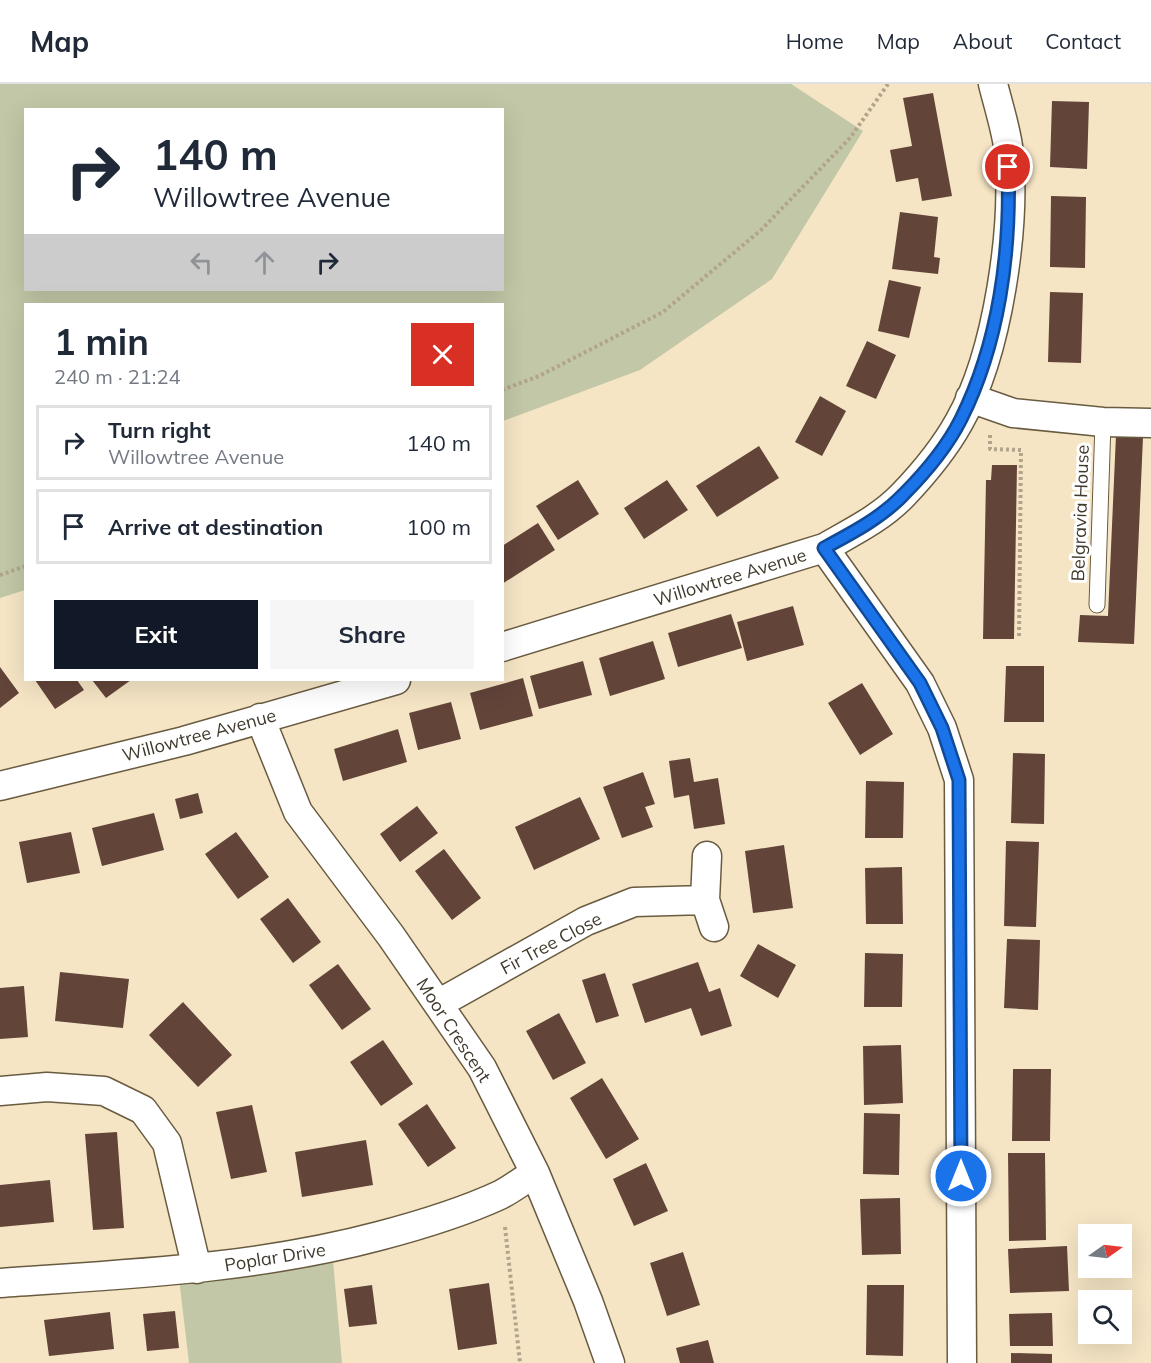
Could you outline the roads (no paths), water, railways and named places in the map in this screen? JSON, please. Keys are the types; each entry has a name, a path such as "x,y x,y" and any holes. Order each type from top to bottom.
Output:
{"street":[{"name":"Willowtree Avenue","path":"504,646 824,548 868,523 902,496 941,452 960,421 970,398 987,350 1000,299 1010,211 1008,146 993,84"},
{"path":"970,398 1013,413 1102,422 1151,423"},
{"path":"824,548 920,683 942,728 959,780 962,1363"},
{"name":"Willowtree Avenue","path":"0,786 184,741 392,681"},
{"name":"Moor Crescent","path":"260,718 298,812 482,1068 535,1173 588,1301 609,1363"},
{"path":"707,856 705,900 714,927"},
{"name":"Fir Tree Close","path":"438,1004 586,921 634,902 705,900"},
{"path":"0,1091 47,1087 104,1091 143,1110 167,1143 197,1269"},
{"name":"Poplar Drive","path":"0,1283 197,1269 332,1249 435,1221 501,1194 535,1173"}],"lane":[{"name":"Belgravia House","path":"1097,605 1102,422"}]}
